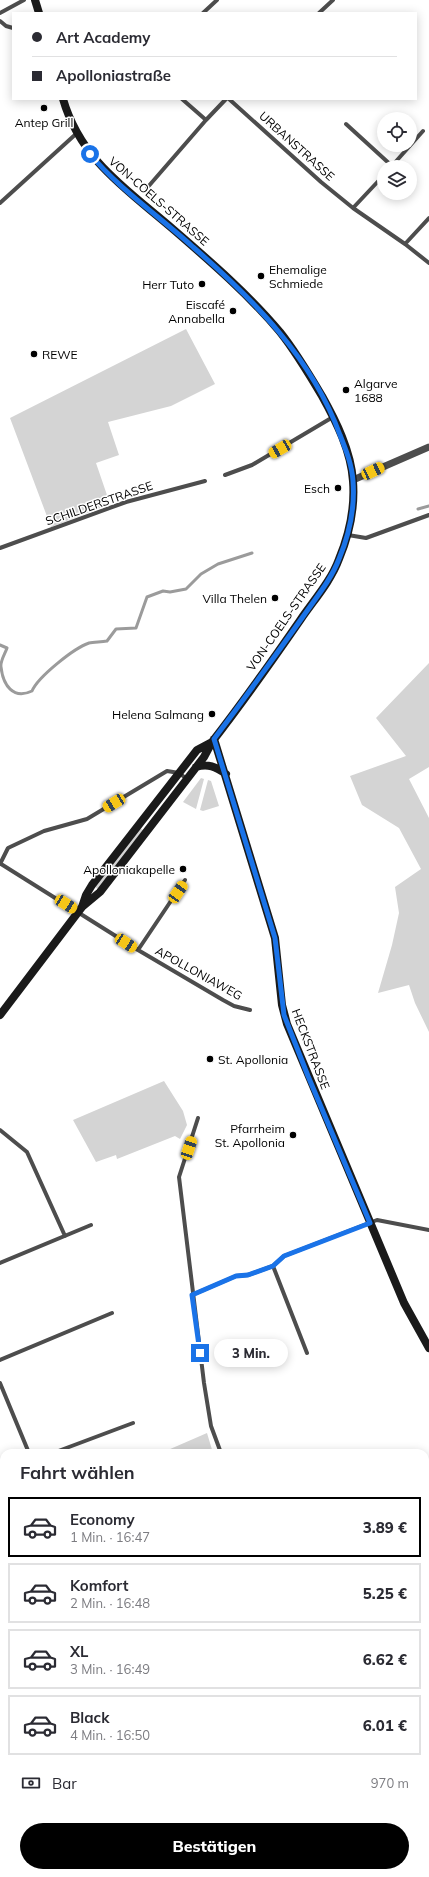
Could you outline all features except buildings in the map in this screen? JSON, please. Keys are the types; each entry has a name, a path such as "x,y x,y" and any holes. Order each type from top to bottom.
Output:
{"main road":[{"path":"35,0 38,12"},
{"name":"VON-COELS-STRASSE","path":"63,100 77,134 90,154 104,170 195,248 258,307 282,334 305,366 334,417 348,455 353,480 352,507 348,535 339,560 328,579 285,643 187,779 100,892 80,909"},
{"name":"VON-COELS-STRASSE","path":"0,1015 80,909 92,885 179,773 197,750 213,741"},
{"name":"HECKSTRASSE","path":"213,741 226,774 275,938 284,1015 308,1076 404,1303 429,1348"},
{"path":"196,767 202,765 216,767 226,774"}],"street":[{"path":"0,13 24,0"},
{"path":"204,12 217,0"},
{"path":"320,12 332,0"},
{"path":"0,21 6,26 12,28"},
{"path":"183,100 206,120"},
{"path":"147,188 206,120 227,100"},
{"name":"URBANSTRASSE","path":"229,100 321,182 353,208 405,244 429,263"},
{"path":"346,124 385,160"},
{"path":"398,160 423,132"},
{"path":"0,203 77,134"},
{"path":"353,208 377,182"},
{"path":"405,244 429,218"},
{"path":"225,475 252,465 334,417"},
{"path":"353,480 429,447"},
{"name":"SCHILDERSTRASSE","path":"0,548 126,502 205,481"},
{"path":"348,535 366,538 429,515"},
{"path":"1,864 8,848 44,831 87,819 167,771 179,773 187,779"},
{"name":"APOLLONIAWEG","path":"1,864 80,909 138,950 234,1006 250,1010"},
{"name":"APOLLONIAWEG","path":"138,950 185,880"},
{"path":"198,1118 179,1177 192,1295 211,1426 220,1449"},
{"path":"0,1130 27,1152 65,1236"},
{"path":"192,1295 236,1276 248,1275 273,1266 284,1256 377,1220 429,1230"},
{"path":"0,1263 91,1225"},
{"path":"273,1266 307,1352"},
{"path":"0,1360 112,1313"},
{"path":"0,1383 27,1449"},
{"path":"65,1449 133,1423"}],"shaded area":[{"path":"186,329 215,384 171,406 108,422 119,455 96,463 108,498 108,505 51,527 10,418"},
{"path":"429,663 429,767 409,779 429,818 429,1032 415,1003 409,985 378,993 392,945 399,913 395,887 421,869 399,828 362,805 350,776 406,756 376,718"},
{"path":"201,778 204,779 196,809 183,802"},
{"path":"208,780 211,781 219,806 203,811 200,810"},
{"path":"140,828 143,830 98,889 95,887"},
{"path":"164,1081 183,1111 187,1125 180,1139 175,1136 117,1159 116,1155 96,1162 73,1120"},
{"path":"207,1433 212,1449 170,1449"}],"waterway":[{"path":"418,509 429,506"},
{"path":"0,645 7,648 1,665 2,674 7,685 10,689 19,694 32,691 41,678 82,646 89,643 107,641 116,629 136,628 147,597 163,591 170,592 186,589 201,574 218,564 252,553"}],"place":[{"name":"Antep Grill","path":"44,108"},
{"name":"Ehemalige Schmiede","path":"261,276"},
{"name":"Herr Tuto","path":"202,284"},
{"name":"Eiscafé Annabella","path":"233,311"},
{"name":"REWE","path":"34,354"},
{"name":"Algarve 1688","path":"346,390"},
{"name":"Esch","path":"338,488"},
{"name":"Villa Thelen","path":"275,598"},
{"name":"Helena Salmang","path":"212,714"},
{"name":"Apolloniakapelle","path":"183,869"},
{"name":"St. Apollonia","path":"210,1059"},
{"name":"Pfarrheim St. Apollonia","path":"293,1135"}],"route":[{"path":"90,154 104,170 195,248 258,307 282,334 305,366 334,417 348,455 353,480 352,507 348,535 332,574 285,643 214,739 275,938 284,1015 370,1223 284,1256 273,1266 248,1275 236,1276 192,1295 200,1353"}]}
